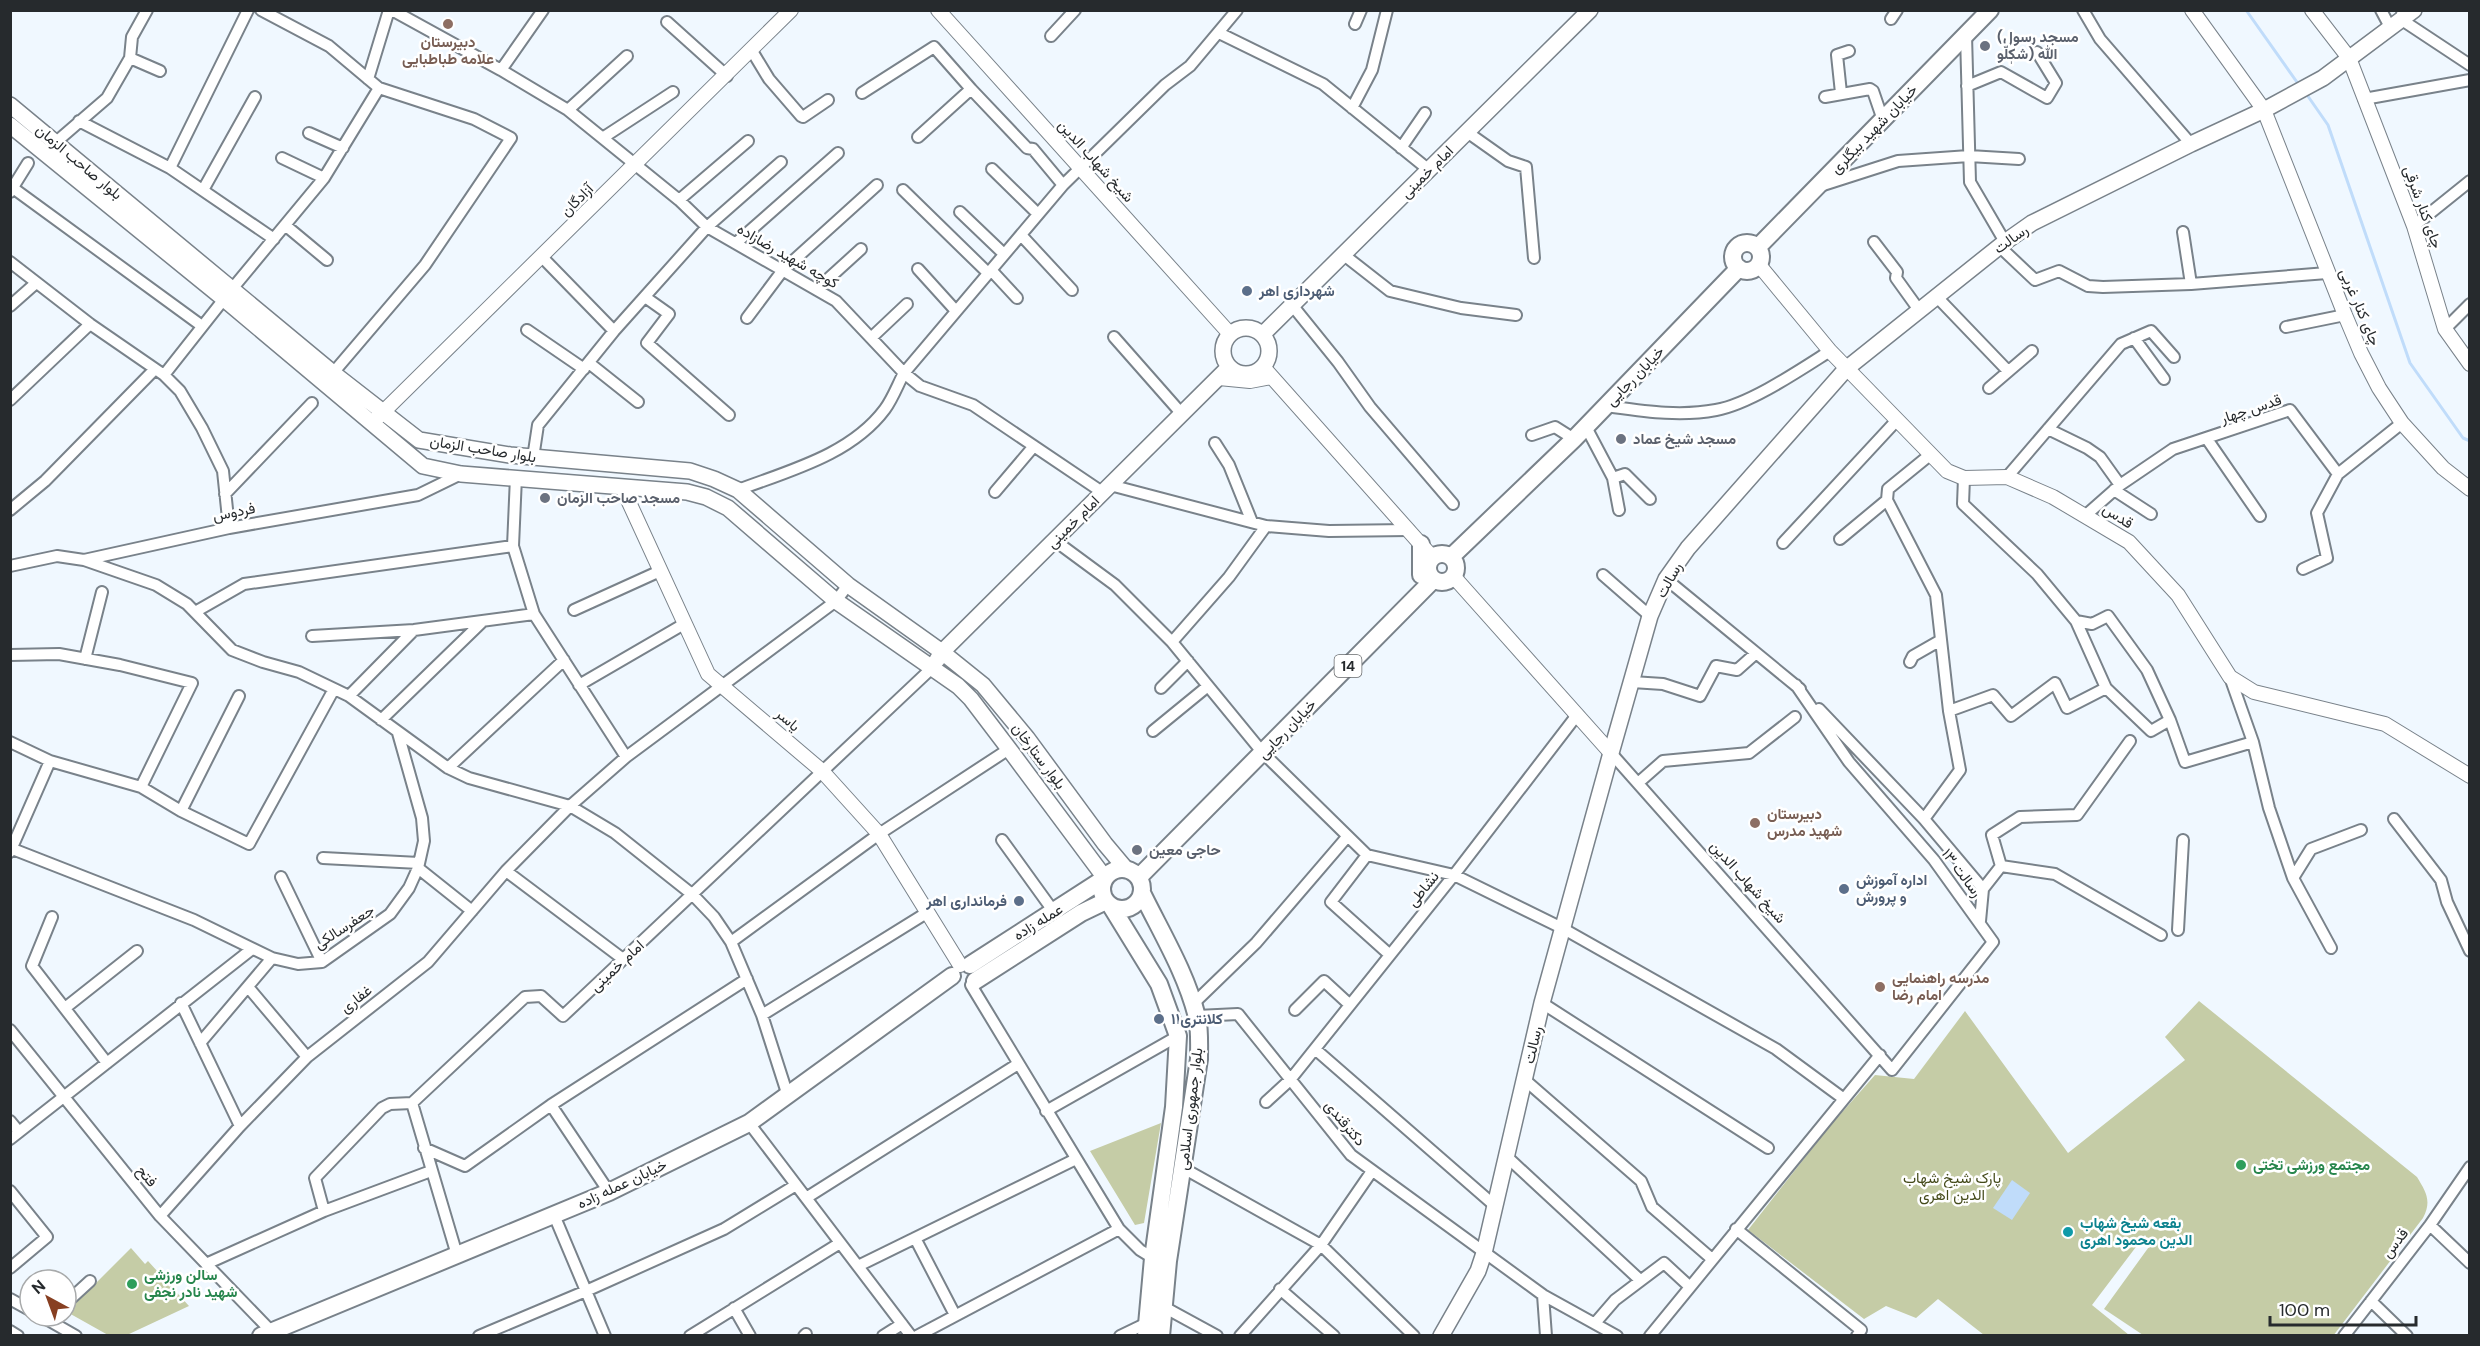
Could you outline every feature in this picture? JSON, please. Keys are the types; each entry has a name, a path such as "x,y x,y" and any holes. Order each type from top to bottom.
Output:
{"main road":[{"name":"خیابان شهید بیگلری","path":"1758,247 1990,10"},
{"path":"2349,58 2398,19 2414,10"},
{"name":"امام خمینی","path":"1263,334 1586,11"},
{"name":"رسالت","path":"1441,1335 1478,1270 1484,1253 1542,1003 1650,616 1666,579 1688,548 1846,369 2002,244 2032,223 2284,100 2323,78 2349,58"},
{"name":"بلوار صاحب الزمان","path":"10,105 56,142 371,424 423,466 461,474 687,492 706,497 728,508 836,601 933,667"},
{"name":"بلوار صاحب الزمان","path":"10,125 419,440 533,458 690,471 714,479 738,490 848,585 942,652"},
{"path":"1745,243 1758,247 1762,256 1759,265 1747,271 1738,268 1733,255 1737,247 1745,243"},
{"name":"خیابان رجایی","path":"1451,557 1580,433 1738,268"},
{"path":"1243,328 1250,328 1263,334 1270,347 1267,372 1242,374 1224,372 1223,347 1230,334 1243,328"},
{"name":"امام خمینی","path":"933,667 942,652 1224,372"},
{"path":"1420,591 1421,544"},
{"path":"1440,554 1451,557 1457,567 1454,578 1444,583 1433,580 1428,570 1433,558 1440,554"},
{"name":"خیابان رجایی","path":"1136,880 1433,580"},
{"name":"بلوار ستارخان","path":"942,652 984,686 1027,738 1105,844 1136,880"},
{"name":"بلوار ستارخان","path":"933,667 971,699 1105,878"},
{"path":"1111,872 1136,880 1134,906 1119,909 1108,903 1102,885 1111,872"},
{"name":"عمله زاده","path":"965,975 1105,878"},
{"name":"بلوار جمهوری اسلامی","path":"1136,880 1182,969 1195,1010 1199,1059 1162,1306 1161,1335"},
{"name":"بلوار جمهوری اسلامی","path":"1108,903 1159,984 1178,1036 1174,1107 1153,1258 1147,1329"},
{"name":"عمله زاده","path":"965,975 1081,913 1108,903"},
{"name":"خیابان عمله زاده","path":"266,1333 609,1192 749,1123 965,975"}],"street":[{"path":"56,142 107,98 130,58 132,38 147,10"},
{"path":"170,168 248,10"},
{"path":"261,10 279,15 329,46 379,88 474,119 511,138 425,265 333,373"},
{"path":"368,79 390,10"},
{"name":"کوچه شهید رضازاده","path":"390,10 501,70 568,110 680,200 708,227 836,301 904,373 920,386 973,405 1034,446 1106,488 1266,526 1329,531 1409,530"},
{"path":"501,70 543,10"},
{"name":"آزادگان","path":"371,424 727,76 791,10"},
{"name":"شیخ شهاب الدین","path":"938,10 1230,334"},
{"path":"1051,36 1076,10"},
{"path":"1355,24 1361,10"},
{"path":"1352,108 1372,70 1388,10"},
{"path":"2084,10 2100,39 2191,144"},
{"path":"2192,10 2264,110"},
{"name":"چای کنار شرقی","path":"2312,10 2349,58 2414,226 2445,329 2469,364"},
{"path":"2381,10 2469,66"},
{"path":"738,490 808,464 861,435 885,409 904,373 1063,184 1165,85 1190,66 1219,33 1232,13"},
{"path":"667,22 727,76"},
{"path":"1219,33 1323,84 1429,170"},
{"path":"1966,35 1970,182 2002,244 2035,280 2059,272 2088,286 2191,284 2327,273"},
{"path":"862,93 934,47 1027,148 1033,149 1063,184"},
{"path":"752,51 769,79 801,116 803,117 828,100"},
{"path":"1841,93 1837,55 1849,51"},
{"path":"1967,86 2001,72 2047,98 2056,83 2037,52"},
{"path":"568,110 627,56"},
{"path":"130,58 160,71"},
{"path":"2364,99 2469,80"},
{"path":"10,510 45,481 160,372 202,327 324,178 379,88"},
{"path":"918,137 972,89"},
{"path":"1825,97 1870,89 1873,91 1883,120"},
{"path":"604,137 673,92"},
{"path":"203,190 255,96"},
{"name":"چای کنار غربی","path":"2264,110 2327,273 2361,353 2402,423 2443,468 2469,489"},
{"path":"1401,147 1425,113"},
{"path":"79,121 170,168 274,239"},
{"path":"1467,132 1508,161 1526,167 1534,258"},
{"path":"309,133 343,148"},
{"path":"680,200 748,141"},
{"path":"736,243 838,153"},
{"path":"1817,187 1898,161 1969,156 2019,159"},
{"path":"282,158 324,178"},
{"path":"533,458 538,425 614,331 708,227 782,162"},
{"path":"28,163 12,190 202,327"},
{"path":"992,169 1038,214"},
{"path":"2414,226 2469,181"},
{"path":"747,318 783,270 878,185"},
{"path":"903,190 1017,298"},
{"path":"960,212 1004,255"},
{"path":"285,225 327,260"},
{"path":"2183,232 2191,284"},
{"path":"1021,235 1072,290"},
{"path":"1874,242 1897,272 1896,278 1919,310"},
{"path":"817,289 861,249"},
{"path":"1344,255 1390,291 1461,308 1516,315"},
{"path":"542,257 614,331"},
{"path":"10,262 90,324 160,372 180,391 202,428 223,471 229,528"},
{"path":"1759,265 1846,369 1947,471 1964,478 1963,504 2037,574 2076,621 2106,688 2151,731 2170,720"},
{"path":"918,269 956,311"},
{"path":"10,306 36,283"},
{"path":"1936,296 2008,371"},
{"path":"645,297 669,315 647,343 729,415"},
{"path":"871,338 907,304"},
{"path":"2445,329 2469,304"},
{"path":"1292,305 1338,362 1370,407 1453,504"},
{"path":"2286,327 2345,315"},
{"path":"10,400 90,324"},
{"path":"527,330 586,366 638,402"},
{"path":"2007,477 2121,344 2151,331 2174,357"},
{"path":"1114,337 1181,413"},
{"path":"2134,338 2163,379"},
{"path":"1606,406 1659,414 1718,410 1757,394 1830,351"},
{"path":"1989,388 2032,351"},
{"path":"1267,372 1433,558"},
{"path":"225,494 312,403"},
{"name":"قدس چهار","path":"2086,514 2117,487 2173,449 2290,410 2338,474"},
{"path":"1783,543 1897,420"},
{"path":"2303,569 2327,558 2317,513 2338,474 2402,423"},
{"path":"1532,435 1555,427 1580,433 1613,478 1619,510"},
{"path":"2048,429 2100,457 2117,487 2151,514"},
{"path":"2207,439 2260,516"},
{"path":"1215,443 1229,465 1252,522"},
{"path":"995,492 1034,446"},
{"path":"1924,819 1960,770 1949,711 1936,595 1887,500 1888,489 1931,454"},
{"name":"فردوس","path":"10,566 57,556 84,560 229,528 418,495 461,474"},
{"path":"1613,478 1625,474 1650,499"},
{"path":"516,477 513,546 534,615 626,757"},
{"name":"قدس","path":"1964,478 2007,477 2086,514 2129,542 2178,595 2230,677 2254,692 2385,724 2469,776"},
{"name":"یاسر","path":"622,486 708,674 822,771 879,834 965,975"},
{"path":"1840,538 1887,500"},
{"path":"1172,642 1229,577 1266,526"},
{"path":"1054,540 1115,585 1172,642 1263,753 1367,855 1454,875 1562,928 1776,1049 1844,1099"},
{"path":"195,612 244,584 513,546"},
{"path":"84,560 156,585 195,612 232,650 299,672 349,696 448,768 469,778 570,806 615,833 693,895 714,917 731,942 762,1015 788,1096"},
{"path":"574,610 660,571"},
{"path":"1603,575 1650,616"},
{"name":"شیخ شهاب الدین","path":"1454,578 1892,1070 1993,942 1980,921"},
{"name":"رسالت ۱۳","path":"1666,579 1755,654 1796,685 1924,819 1983,889 1980,921"},
{"name":"غفاری","path":"160,1216 240,1126 307,1057 428,962 507,871 570,806 626,757 684,712 723,686 836,601 848,585"},
{"path":"85,659 102,592"},
{"path":"312,636 414,630 534,615"},
{"path":"2076,621 2092,624 2108,616 2147,670 2170,720 2185,762 2253,742"},
{"path":"381,720 482,621"},
{"path":"579,685 684,624"},
{"path":"349,696 414,630"},
{"path":"1910,662 1913,656 1941,640"},
{"path":"10,655 59,654 192,683 141,787"},
{"path":"1632,682 1663,684 1700,696 1716,666 1737,670 1755,654"},
{"path":"448,768 564,660"},
{"path":"1161,688 1188,661"},
{"name":"امام خمینی","path":"412,1103 525,997 541,996 563,1016 933,667"},
{"path":"2230,677 2253,742 2269,808 2293,878 2331,948"},
{"path":"1949,711 1993,695 2012,716 2055,683 2067,708 2106,688"},
{"name":"رسالت ۱۳","path":"1796,685 1849,762 1934,860 1980,921"},
{"path":"1153,730 1208,686"},
{"path":"10,742 50,761 141,787 181,811 249,844 334,689"},
{"path":"181,811 239,696"},
{"name":"نشاطی","path":"1266,1102 1290,1080 1454,875 1577,715"},
{"path":"1638,783 1663,761 1749,753 1795,717"},
{"name":"جعفرسالکی","path":"11,849 194,920 272,958 298,964 322,962 390,914 409,888 418,866 424,841 422,818 398,732"},
{"path":"2001,866 1992,836 2020,817 2077,815 2130,741"},
{"path":"731,942 879,834 1009,749"},
{"path":"11,849 50,761"},
{"path":"2394,819 2441,880 2447,902 2469,951"},
{"path":"2293,878 2311,849 2361,830"},
{"path":"1195,1010 1347,837"},
{"path":"1002,840 1054,912"},
{"path":"2178,930 2183,840"},
{"path":"1367,855 1331,902 1390,955"},
{"path":"323,858 418,866 472,911"},
{"path":"1983,889 2001,866"},
{"path":"2001,866 2055,874 2161,935"},
{"path":"507,871 623,959"},
{"path":"281,877 322,962"},
{"path":"762,1015 928,912"},
{"path":"52,917 33,966 107,1062"},
{"path":"10,1121 15,1136 252,949"},
{"path":"65,1008 137,951"},
{"path":"200,1043 272,958"},
{"path":"965,975 1119,1229 1140,1250 1153,1258"},
{"path":"424,1148 465,1166 551,1105 747,979"},
{"path":"1295,1010 1324,981 1350,1005"},
{"path":"248,987 307,1057"},
{"path":"181,1003 240,1126"},
{"path":"1542,1003 1768,1148"},
{"name":"دکترقندی","path":"1195,1010 1238,1014 1352,1155 1543,1294 1617,1335"},
{"name":"فتح","path":"10,1030 160,1216 206,1264 266,1333"},
{"path":"1046,1111 1178,1036"},
{"path":"1315,1048 1494,1205"},
{"path":"1650,1335 1880,1055"},
{"path":"806,1198 1018,1064"},
{"path":"1525,1080 1641,1182 1652,1207 1712,1258"},
{"path":"324,1211 315,1178 382,1108 390,1104 412,1103 457,1256"},
{"path":"551,1105 609,1192"},
{"path":"749,1123 911,1335"},
{"path":"1505,1155 1640,1280"},
{"path":"858,1266 1076,1159"},
{"path":"1183,1168 1321,1245 1414,1335"},
{"path":"206,1264 324,1211 431,1171"},
{"path":"1240,1335 1321,1245 1372,1171"},
{"name":"قدس","path":"2344,1335 2430,1225 2468,1172"},
{"path":"479,1335 586,1291 724,1229 796,1185"},
{"path":"10,1191 47,1237 10,1268"},
{"path":"554,1215 605,1335"},
{"path":"2430,1225 2469,1263"},
{"path":"917,1335 1119,1229"},
{"path":"1736,1229 1861,1330 1857,1335"},
{"path":"915,1238 955,1315"},
{"path":"690,1335 840,1243"},
{"path":"1596,1322 1616,1300 1664,1263 1689,1286"},
{"path":"78,1292 90,1281"},
{"path":"1280,1289 1334,1335"},
{"path":"1543,1294 1546,1335"},
{"path":"2372,1301 2407,1335"},
{"path":"1162,1306 1217,1335"},
{"path":"734,1308 750,1335"},
{"path":"883,1335 902,1324"},
{"path":"1120,1335 1147,1329"},
{"path":"10,1332 18,1335"}],"green space":[{"name":"پارک شیخ شهاب الدین اهری","path":"2199,1001 2417,1177 2425,1192 2427,1207 2423,1218 2333,1336 2143,1335 2104,1309 2151,1244 2145,1235 2092,1305 2129,1335 1984,1335 1938,1299 1916,1318 1886,1306 1864,1319 1748,1230 1829,1127 1875,1075 1914,1079 1965,1011 2068,1153 2185,1060 2165,1037"},
{"path":"1161,1123 1144,1223 1135,1225 1090,1151"},
{"name":"سالن ورزشی شهید نادر نجفی","path":"131,1248 145,1264 148,1261 189,1306 127,1335 108,1335 78,1318 78,1301"}],"water":[{"path":"2012,1180 2030,1193 2012,1220 1993,1208"}],"waterway":[{"path":"2246,10 2299,85"},
{"path":"2305,92 2328,125 2410,363 2463,438 2470,441"}],"place":[{"name":"دبیرستان علامه طباطبایی","path":"448,24"},
{"name":"(مسجد رسول الله (شکٖلّو","path":"1985,46"},
{"name":"شهرداری اهر","path":"1247,291"},
{"name":"مسجد شیخ عماد","path":"1621,439"},
{"name":"مسجد صاحب الزمان","path":"545,498"},
{"name":"دبیرستان شهید مدرس","path":"1755,823"},
{"name":"حاجی معین","path":"1137,850"},
{"name":"اداره آموزش و پرورش","path":"1844,889"},
{"name":"فرمانداری اهر","path":"1019,901"},
{"name":"مدرسه راهنمایی امام رضا","path":"1880,987"},
{"name":"کلانتری۱۱","path":"1159,1019"},
{"name":"مجتمع ورزشی تختی","path":"2241,1165"},
{"name":"بقعه شیخ شهاب الدین محمود اهرى","path":"2068,1232"},
{"name":"سالن ورزشی شهید نادر نجفی","path":"132,1284"}]}
